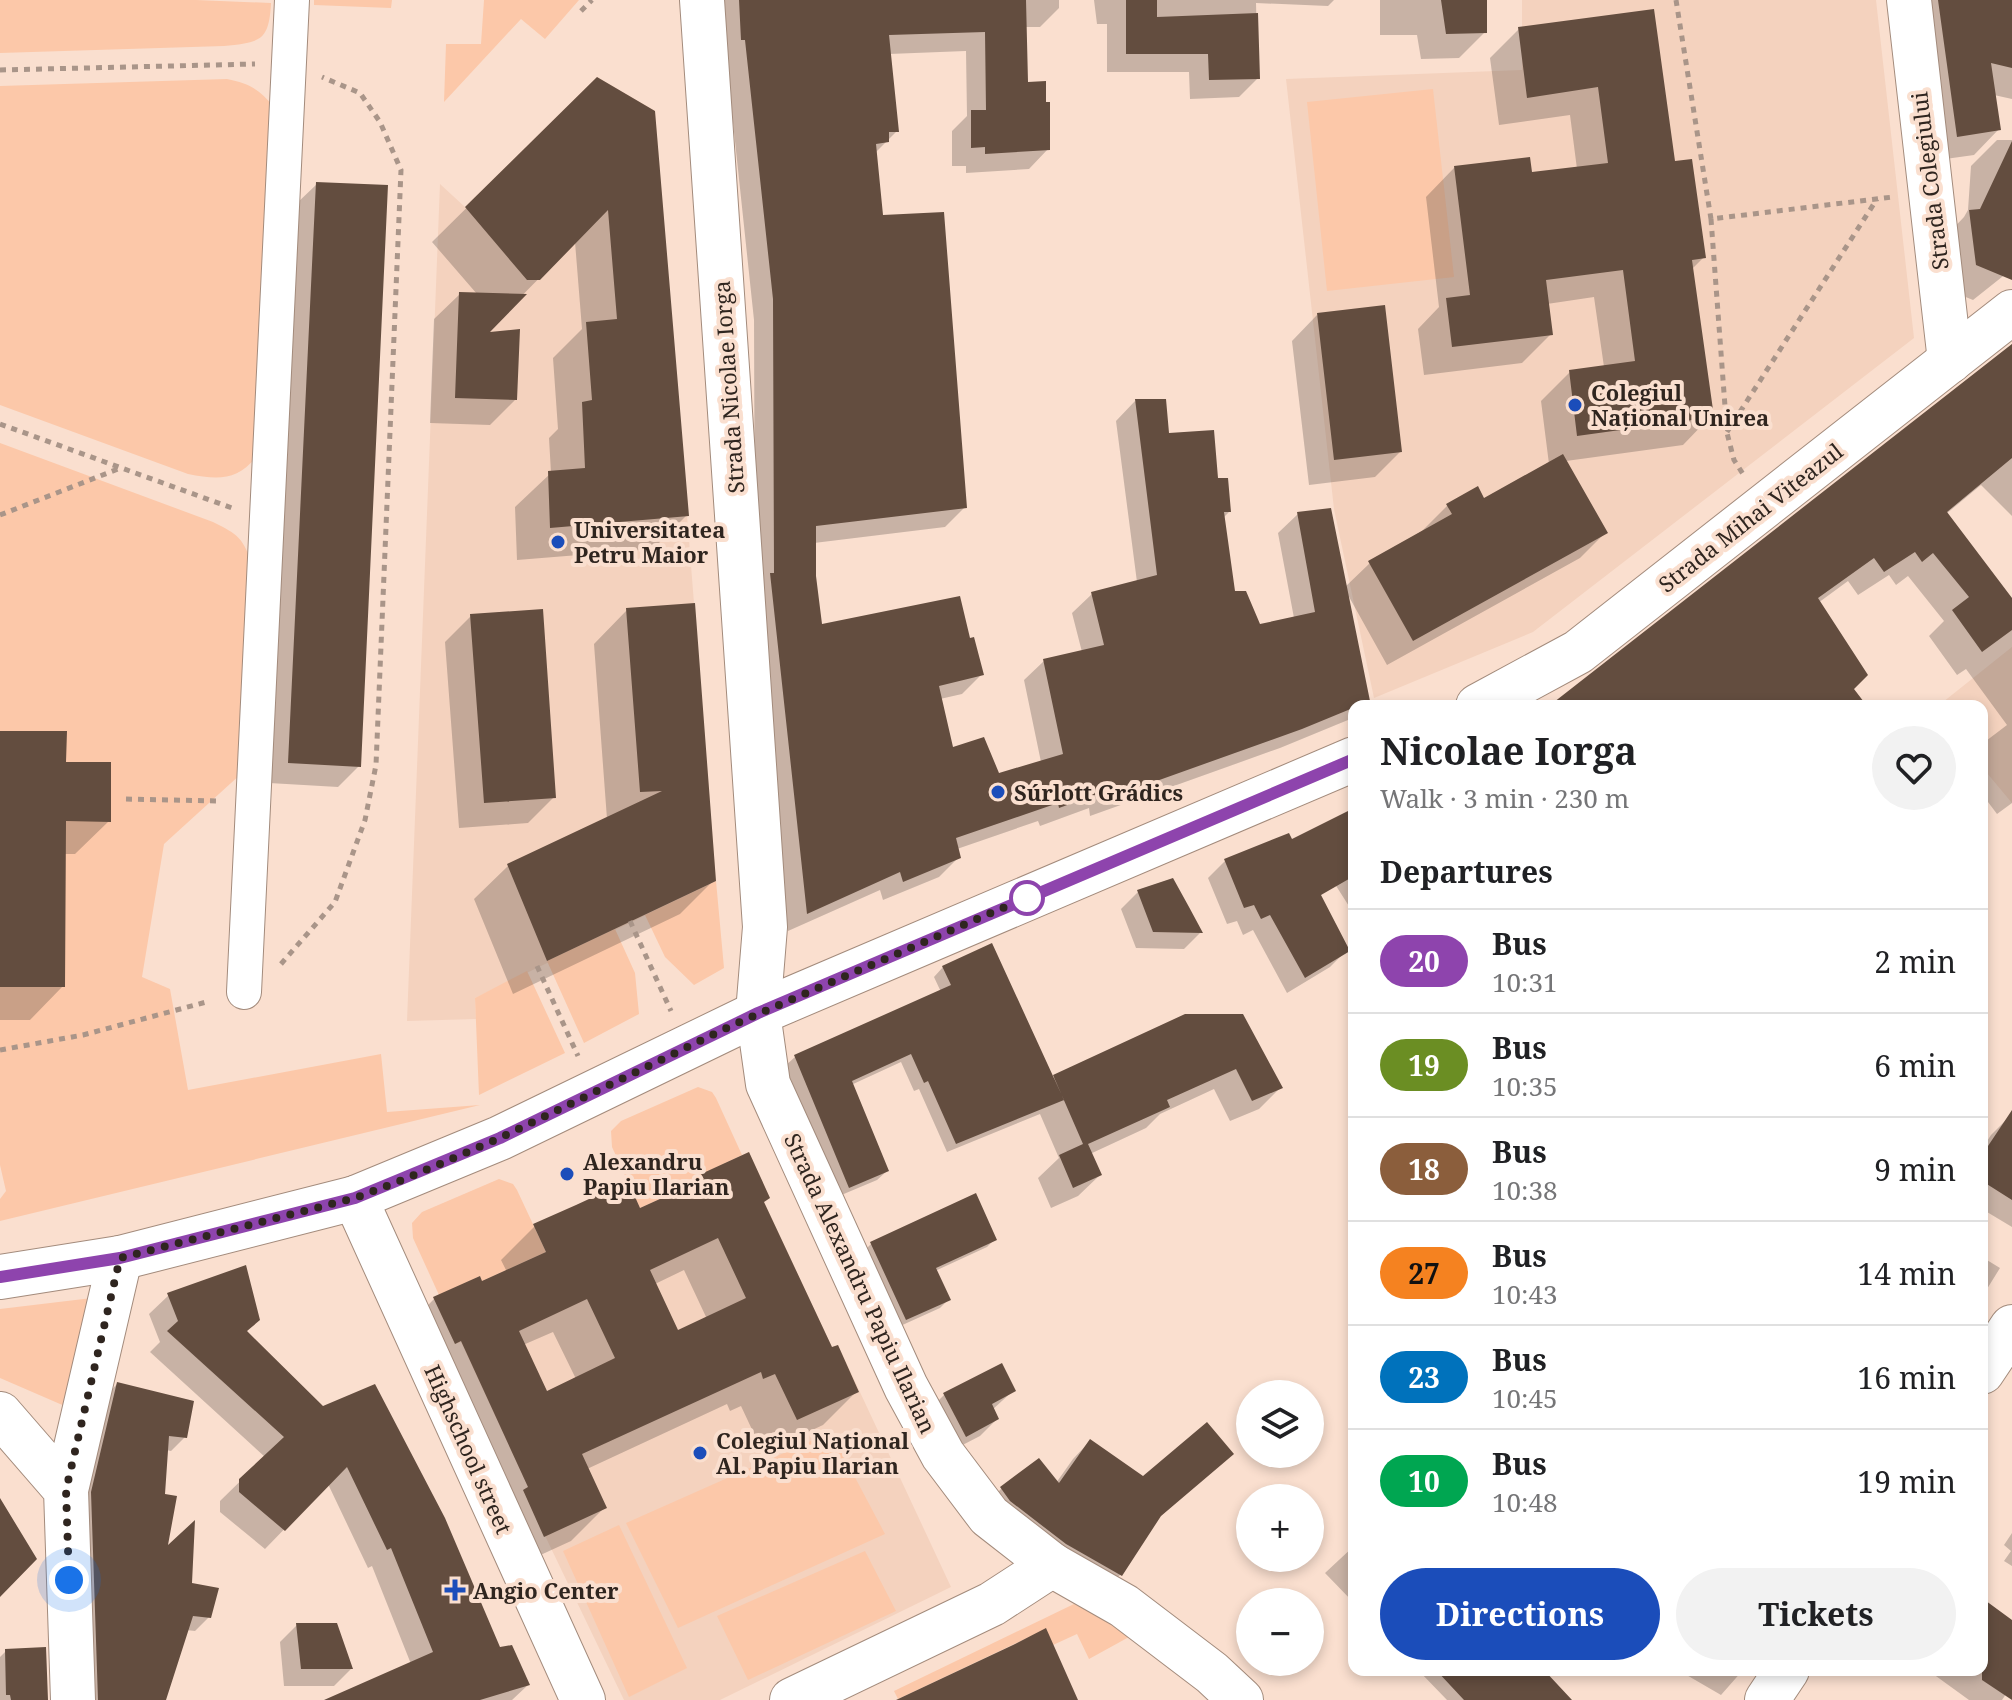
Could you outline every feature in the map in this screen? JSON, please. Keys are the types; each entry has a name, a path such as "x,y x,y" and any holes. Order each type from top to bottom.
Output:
{"street":[{"path":"244,992 292,0"},
{"name":"Strada Nicolae Iorga","path":"702,0 765,927 758,1013"},
{"name":"Strada Colegiului","path":"1909,0 1950,361"},
{"name":"Strada Mihai Viteazul","path":"1489,700 1578,652 2012,312"},
{"path":"0,1277 120,1258 355,1198 500,1138 758,1013 1348,762"},
{"name":"Strada Alexandru Papiu Ilarian","path":"758,1013 768,1084 906,1387 943,1455 989,1516 1052,1565 1124,1606 1212,1673 1241,1700"},
{"name":"Highschool street","path":"355,1198 583,1700"},
{"path":"73,1700 66,1490 120,1258"},
{"path":"1988,1363 2012,1327"},
{"path":"0,1414 66,1490"},
{"path":"792,1700 992,1604 1052,1565"},
{"path":"1767,1700 1783,1676"}],"path":[{"path":"581,11 592,0"},
{"path":"1676,0 1711,219 1727,433 1734,460 1746,481"},
{"path":"0,70 289,63 360,93 380,122 401,170 376,765 365,820 335,902 284,961 244,992 83,1035 0,1050"},
{"path":"1711,219 1898,197"},
{"path":"1727,433 1877,199"},
{"path":"0,424 267,521"},
{"path":"0,515 120,468"},
{"path":"126,799 253,801"},
{"path":"630,921 675,1019"},
{"path":"537,966 584,1068"}],"shaded area":[{"path":"0,0 271,3 265,33 246,43 0,53"},
{"path":"314,0 392,0 391,8 314,5"},
{"path":"484,0 579,0 545,39 521,19 444,102 446,44 481,44"},
{"name":"Colegiul Național Unirea","path":"1522,0 1876,0 1914,338 1533,632 1374,698 1334,509 1286,79 1522,70"},
{"name":"Universitatea Petru Maior","path":"597,77 655,111 716,881 475,998 476,1019 407,1021 440,184 465,207"},
{"path":"227,79 253,88 273,106 257,456 242,470 218,478 188,474 0,405 0,86"},
{"path":"1433,89 1454,277 1327,291 1307,102"},
{"path":"0,443 213,522 239,538 252,565 242,773 164,844 142,977 170,989 188,1090 381,1054 387,1112 480,1105 0,1221 0,1199 6,1191 0,1165"},
{"path":"2012,647 2012,803 1988,774 1988,700 1946,700"},
{"path":"716,881 724,968 694,985 665,957 645,915"},
{"path":"615,929 635,973 639,1014 584,1043 547,961"},
{"path":"527,971 565,1053 479,1095 475,998"},
{"path":"698,1087 712,1092 716,1098 742,1155 702,1174 704,1179 640,1208 612,1147 611,1131 621,1121"},
{"name":"Colegiul Național Al. Papiu Ilarian","path":"749,1152 770,1198 764,1202 832,1347 838,1345 951,1587 720,1700 624,1700 523,1490 528,1487 461,1342 455,1344 433,1297 480,1276 483,1280 546,1252 605,1192 628,1181 641,1208 701,1174"},
{"path":"499,1179 513,1184 517,1190 546,1252 482,1281 480,1276 439,1295 413,1238 412,1223 422,1212"},
{"path":"92,1298 67,1407 0,1378 0,1309"},
{"path":"831,1432 885,1534 678,1628 626,1523"},
{"path":"619,1525 687,1668 629,1697 563,1551"},
{"path":"865,1551 896,1611 748,1680 717,1616"},
{"path":"1074,1604 1129,1637 1089,1659 1077,1634 1053,1645 1046,1629 898,1699 894,1691"}],"building":[{"path":"739,0 1026,0 1028,82 1046,81 1046,102 1050,102 1050,150 985,154 985,147 971,148 971,110 986,110 985,32 889,35 899,132 889,132 889,142 876,144 883,215 944,212 967,508 816,526 816,576 822,624 960,596 970,638 974,637 984,675 939,686 953,747 984,737 999,773 1063,754 1043,659 1104,645 1091,592 1157,575 1135,399 1166,399 1169,433 1214,430 1218,478 1228,478 1231,512 1224,512 1235,591 1246,591 1260,624 1315,612 1297,512 1331,508 1370,700 1348,700 1348,710 1302,729 1109,798 1108,790 1059,808 1058,803 956,838 961,858 903,882 900,872 807,914 770,573 774,573 773,299 745,40 741,40"},
{"path":"1126,0 1157,0 1157,17 1258,13 1260,79 1209,80 1208,54 1126,54"},
{"path":"1441,0 1487,0 1487,33 1446,34"},
{"path":"1938,0 2012,0 2012,68 1991,63 2001,130 1957,137"},
{"path":"1654,9 1675,161 1692,159 1706,258 1692,260 1714,417 1577,436 1569,370 1635,361 1623,270 1546,280 1553,335 1452,347 1446,298 1470,295 1454,166 1530,157 1532,172 1608,163 1598,87 1527,98 1518,27"},
{"path":"597,77 655,111 689,516 550,528 548,471 585,468 582,402 592,400 586,322 617,319 608,210 540,280 527,280 465,207"},
{"path":"2012,141 2012,280 1976,265 1969,210 1980,209"},
{"path":"316,182 388,185 361,767 288,763"},
{"path":"459,292 527,294 490,332 520,329 517,400 455,398"},
{"path":"1385,305 1402,452 1334,460 1317,313"},
{"path":"2012,344 2012,458 1947,512 2012,598 2012,630 1982,652 1952,610 1969,597 1933,553 1922,562 1915,552 1884,572 1874,558 1818,598 1868,675 1854,689 1862,700 1557,700"},
{"path":"1563,454 1608,533 1413,641 1368,561 1452,514 1446,504 1478,486 1484,498"},
{"path":"695,603 716,881 547,961 507,864 662,791 640,792 626,608"},
{"path":"543,609 556,798 484,803 470,614"},
{"path":"0,731 67,731 66,762 111,762 111,822 66,821 65,987 0,987"},
{"path":"1348,811 1348,879 1321,895 1348,952 1305,978 1270,915 1261,919 1254,905 1244,908 1224,859 1289,833 1292,839"},
{"path":"1173,878 1203,933 1153,932 1137,890"},
{"path":"992,943 1064,1100 956,1144 928,1081 924,1083 911,1054 852,1081 889,1171 849,1188 794,1055 951,985 942,966"},
{"path":"1185,1014 1243,1014 1283,1088 1252,1101 1236,1069 1167,1100 1170,1107 1088,1144 1102,1175 1073,1188 1059,1155 1083,1144 1053,1075"},
{"path":"2012,1110 2012,1200 1988,1185 1988,1146"},
{"path":"749,1152 770,1198 764,1202 832,1347 838,1345 859,1392 797,1420 775,1374 763,1379 761,1372 582,1454 607,1508 544,1537 523,1490 528,1487 461,1341 455,1344 433,1297 480,1276 482,1281 546,1252 533,1224 628,1181 640,1208 704,1179 701,1174","holes":["718,1238 746,1298 678,1330 650,1270","587,1299 615,1358 547,1391 519,1331"]},
{"path":"976,1193 997,1240 936,1268 951,1300 906,1320 870,1242"},
{"path":"246,1265 260,1320 247,1331 323,1406 375,1384 445,1518 500,1647 512,1645 530,1685 480,1700 324,1700 433,1652 391,1548 387,1550 347,1467 285,1531 239,1492 239,1479 284,1437 167,1331 178,1321 167,1293"},
{"path":"1002,1363 1016,1391 992,1404 999,1419 966,1437 943,1393"},
{"path":"117,1382 194,1401 187,1438 169,1436 165,1494 177,1496 168,1545 195,1520 192,1583 219,1588 211,1618 193,1616 166,1700 98,1700 91,1492"},
{"path":"1207,1422 1234,1454 1161,1516 1122,1576 1066,1544 1010,1501 1000,1487 1039,1458 1059,1483 1090,1439 1143,1476"},
{"path":"0,1498 37,1559 0,1597"},
{"path":"1988,1602 2012,1620 2012,1700 1982,1680 1982,1676 1988,1676"},
{"path":"296,1623 337,1623 353,1669 301,1669"},
{"path":"1046,1628 1078,1700 896,1700 1013,1645"},
{"path":"46,1647 48,1700 11,1700 10,1695 6,1695 5,1649"},
{"path":"1442,1676 1550,1676 1572,1700 1464,1700"}],"bus line":[{"name":"20","path":"0,1277 120,1258 355,1198 500,1138 758,1013 1348,762"}],"place":[{"name":"Colegiul Național Unirea","path":"1575,405"},
{"name":"Universitatea Petru Maior","path":"558,542"},
{"name":"Súrlott Grádics","path":"998,792"},
{"name":"Alexandru Papiu Ilarian","path":"567,1174"},
{"name":"Colegiul Național Al. Papiu Ilarian","path":"700,1453"},
{"name":"Angio Center","path":"455,1590"}],"route":[{"path":"69,1580 66,1490 120,1258 355,1198 405,1179 500,1138 687,1045 1035,894 1027,898"}]}
